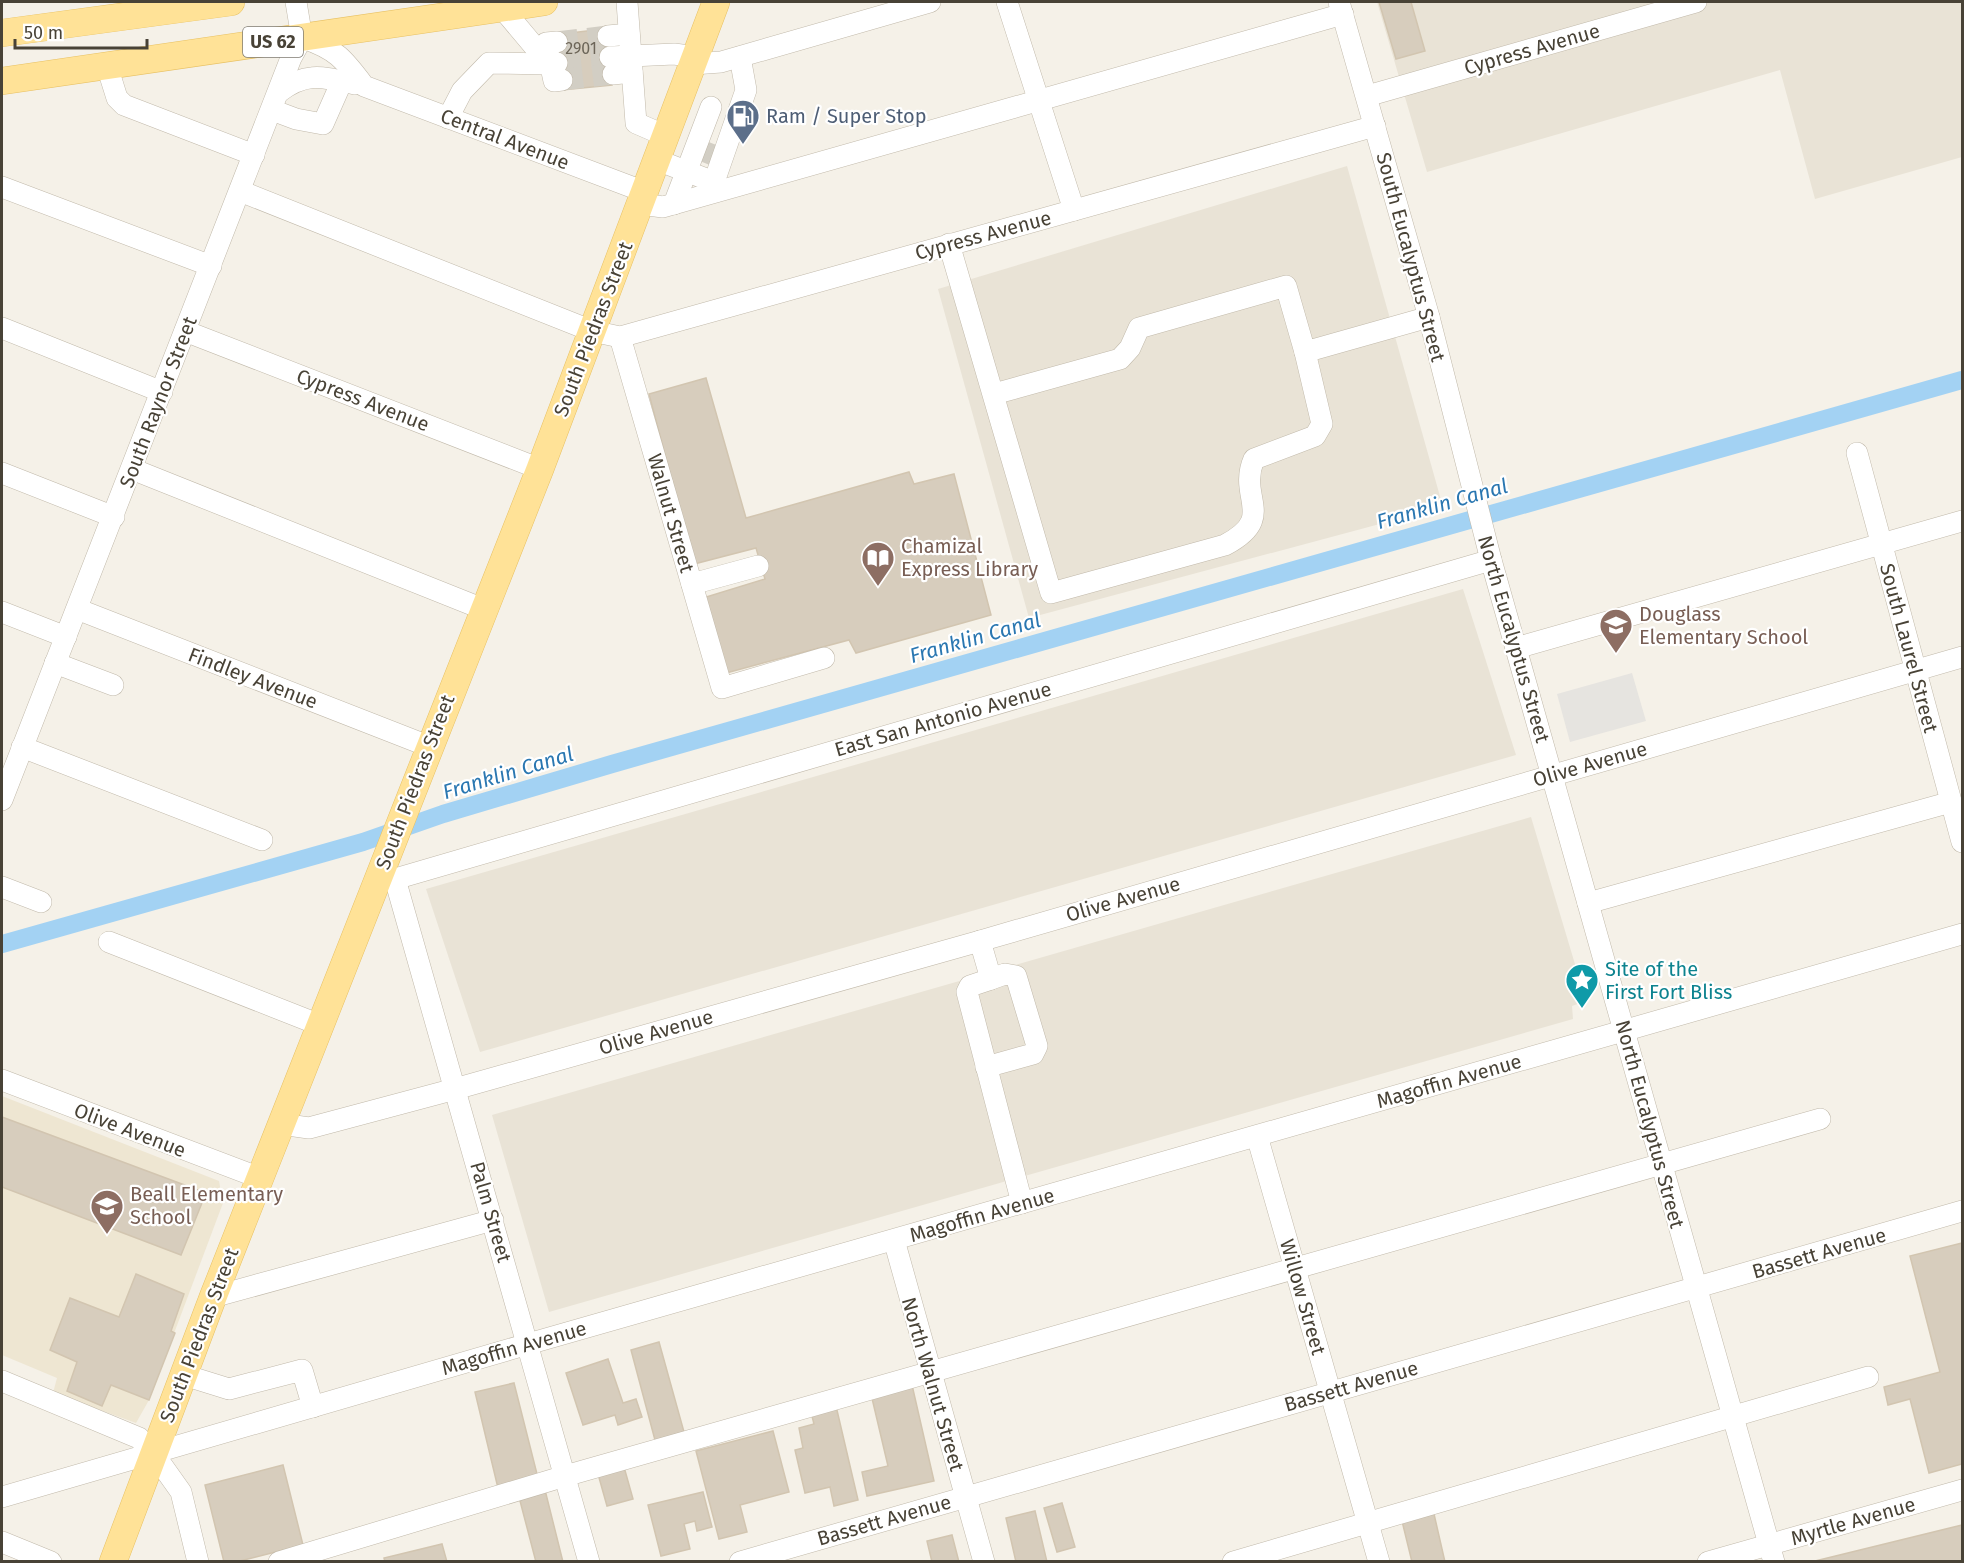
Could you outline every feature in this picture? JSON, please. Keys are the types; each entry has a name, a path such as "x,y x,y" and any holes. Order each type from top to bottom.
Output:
{"main road":[{"name":"US 62","path":"2,33 231,2"},
{"name":"US 62","path":"2,81 544,2"},
{"name":"South Piedras Street","path":"113,1562 213,1297 320,1024 388,868 412,788 540,469 716,2"}],"street":[{"path":"296,2 302,38 326,45 342,56 364,86"},
{"path":"627,2 621,55 636,123 686,171 716,186"},
{"path":"621,55 721,62 930,2"},
{"path":"1007,2 1074,210"},
{"name":"Cypress Avenue","path":"1367,96 1696,2"},
{"path":"448,118 462,91 489,63 557,62 502,8"},
{"name":"Central Avenue","path":"276,101 293,81 315,76 364,86 448,118 663,207 716,186 1038,101 1341,8"},
{"name":"South Eucalyptus Street","path":"1341,8 1429,317 1479,514"},
{"name":"South Raynor Street","path":"2,800 13,756 66,637 302,38"},
{"path":"674,204 686,171 739,116 746,90 740,57"},
{"path":"107,66 117,98 124,105 254,155"},
{"path":"276,101 296,119 323,124 342,81"},
{"path":"682,95 739,116"},
{"path":"711,107 716,186"},
{"name":"Cypress Avenue","path":"240,191 592,331 620,337 1375,126"},
{"path":"2,187 211,266"},
{"path":"949,244 1051,593 1225,545 1245,535 1254,519 1248,472 1254,459 1315,436 1322,424 1286,286 1139,328 1130,348 1120,359 994,393"},
{"path":"1305,352 1429,317"},
{"path":"2,328 162,392"},
{"name":"Cypress Avenue","path":"185,331 540,469"},
{"name":"Walnut Street","path":"620,337 722,688 824,658"},
{"name":"South Laurel Street","path":"1857,453 1962,842"},
{"path":"132,470 483,609"},
{"path":"2,473 114,517"},
{"name":"North Eucalyptus Street","path":"1479,514 1771,1553"},
{"path":"1516,648 1881,546 1962,521"},
{"name":"East San Antonio Avenue","path":"388,868 1491,560"},
{"path":"692,584 758,566"},
{"name":"Findley Avenue","path":"77,609 428,746"},
{"path":"2,612 66,637"},
{"name":"Olive Avenue","path":"281,1124 309,1128 455,1089 980,941 1962,657"},
{"path":"55,663 112,685"},
{"path":"13,756 262,840"},
{"path":"1588,903 1951,802"},
{"name":"Palm Street","path":"388,868 494,1220 589,1562"},
{"path":"2,887 41,902"},
{"name":"Magoffin Avenue","path":"2,1497 528,1344 1962,934"},
{"path":"980,941 991,979"},
{"path":"109,942 320,1024"},
{"path":"987,1067 1033,1054 1036,1046 1016,976 1005,974 970,986 967,992 1022,1203"},
{"name":"Olive Avenue","path":"2,1080 260,1178"},
{"path":"279,1562 565,1476 1820,1119"},
{"name":"Willow Street","path":"1257,1136 1379,1562"},
{"name":"Bassett Avenue","path":"740,1562 1962,1211"},
{"path":"213,1297 494,1220"},
{"name":"North Walnut Street","path":"894,1240 984,1562"},
{"path":"184,1375 229,1389 302,1370 313,1407"},
{"path":"1233,1562 1868,1377"},
{"path":"2,1381 126,1430 139,1438 154,1454 181,1492 198,1562"},
{"name":"Myrtle Avenue","path":"1708,1562 1771,1553 1962,1490"},
{"path":"2,1542 51,1562"}],"shaded area":[{"path":"1377,2 1962,2 1962,157 1815,199 1780,70 1427,172"},
{"path":"1347,166 1443,507 1029,618 938,289"},
{"path":"1463,589 1516,755 480,1052 426,889"},
{"path":"1632,673 1646,721 1570,742 1557,694"},
{"path":"1531,817 1586,1001 1572,1006 1573,1019 549,1312 492,1115"},
{"name":"Beall Elementary School","path":"2,1096 219,1181 223,1203 149,1400 136,1423 53,1393 57,1378 2,1355"}],"building":[{"path":"1379,2 1411,2 1425,51 1396,59"},
{"path":"603,29 612,85 562,90 554,35"},
{"path":"706,378 746,518 909,472 914,484 954,474 991,615 856,653 849,640 726,673 703,598 765,579 756,548 694,564 649,394"},
{"path":"2,1117 206,1193 181,1255 2,1187"},
{"path":"1962,1243 1962,1464 1929,1473 1910,1399 1888,1405 1884,1387 1940,1372 1910,1256"},
{"path":"136,1274 184,1294 171,1331 175,1333 149,1400 111,1385 102,1406 67,1391 77,1362 50,1350 70,1298 119,1317"},
{"path":"659,1342 684,1432 655,1440 631,1350"},
{"path":"608,1359 623,1403 636,1399 642,1417 618,1425 615,1415 583,1425 566,1373"},
{"path":"514,1383 538,1478 498,1488 475,1392"},
{"path":"912,1385 934,1481 867,1496 862,1472 888,1466 871,1394"},
{"path":"836,1406 858,1500 834,1506 830,1487 805,1493 795,1450 803,1448 799,1428 814,1424 811,1412"},
{"path":"773,1431 789,1492 740,1505 747,1532 719,1539 696,1451"},
{"path":"283,1465 303,1545 236,1562 224,1562 205,1485"},
{"path":"624,1467 633,1499 607,1506 598,1474"},
{"path":"545,1490 563,1562 536,1562 519,1497"},
{"path":"703,1492 712,1527 697,1531 695,1521 684,1524 690,1549 661,1556 648,1505"},
{"path":"1062,1503 1075,1547 1057,1552 1044,1508"},
{"path":"1035,1511 1047,1562 1016,1562 1006,1518"},
{"path":"1434,1514 1445,1562 1412,1562 1402,1521"},
{"path":"1962,1525 1962,1562 1811,1562"},
{"path":"952,1535 959,1562 932,1562 927,1541"},
{"path":"442,1544 447,1562 385,1562 384,1558"}],"waterway":[{"name":"Franklin Canal","path":"2,944 363,842 443,814 612,764 1962,380"}],"tunnel":[{"path":"557,42 608,36"},
{"path":"560,62 610,57"},
{"path":"562,80 613,74"},
{"path":"703,151 718,157"}],"place":[{"name":"Ram / Super Stop","path":"743,145"},
{"name":"Chamizal Express Library","path":"878,587"},
{"name":"Douglass Elementary School","path":"1616,654"},
{"name":"Site of the First Fort Bliss","path":"1582,1009"},
{"name":"Beall Elementary School","path":"107,1235"}]}
